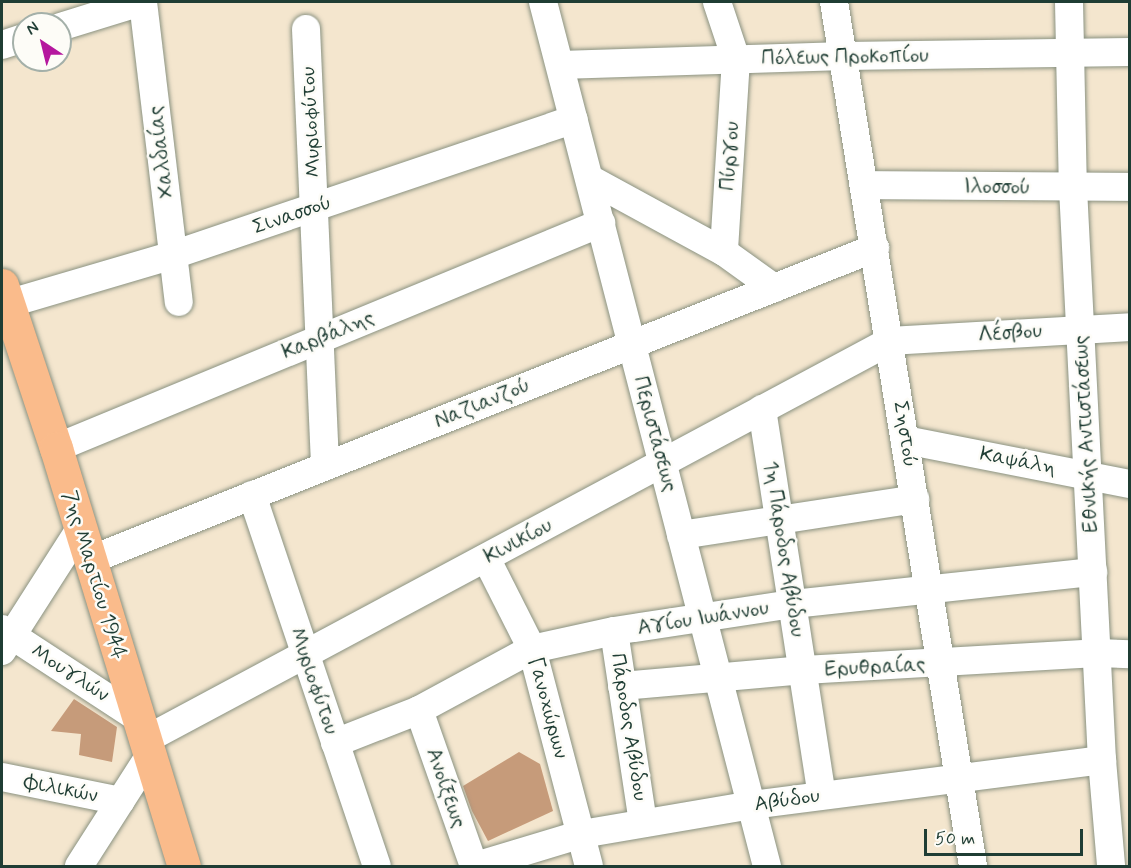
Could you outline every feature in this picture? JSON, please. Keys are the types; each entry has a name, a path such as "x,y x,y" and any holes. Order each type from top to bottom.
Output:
{"main road":[{"name":"7ης Μαρτίου 1944","path":"3,299 56,448 184,867"}],"street":[{"path":"72,23 142,2"},
{"name":"Χαλδαίας","path":"142,2 179,302"},
{"name":"Περιστάσεως","path":"543,2 767,867"},
{"name":"Πύργου","path":"717,2 736,59 724,252"},
{"name":"Σηστού","path":"834,2 973,866"},
{"name":"Εθνικής Αντιστάσεως","path":"1069,2 1080,329 1102,760 1111,867"},
{"name":"Μυριοφύτου","path":"306,29 325,466"},
{"name":"Πόλεως Προκοπίου","path":"560,65 844,56 1130,52"},
{"name":"Σινασσού","path":"3,299 173,255 574,119"},
{"path":"590,179 724,252 774,288"},
{"name":"Ιλοσσού","path":"865,185 1130,187"},
{"name":"Καρβάλης","path":"56,448 601,223"},
{"name":"Ναζιανζού","path":"90,560 875,248"},
{"name":"Λέσβου","path":"890,340 1130,327"},
{"name":"Κινικίου","path":"145,737 306,655 890,340"},
{"name":"1η Πάροδος Αβύδου","path":"762,410 822,795"},
{"name":"Καψάλη","path":"906,440 1130,484"},
{"name":"Μυριοφύτου","path":"252,495 376,867"},
{"path":"681,535 915,499"},
{"path":"5,638 80,529"},
{"name":"Γανοχώρων","path":"486,558 532,649 589,867"},
{"name":"Αγίου Ιωάννου","path":"335,743 419,710 532,649 614,631 793,604 1093,572"},
{"name":"Πάροδος Αβύδου","path":"614,631 643,823"},
{"name":"Μουγλών","path":"5,638 145,737"},
{"name":"Ερυθραίας","path":"622,686 804,670 941,664 1097,653 1130,654"},
{"name":"Ανοίξεως","path":"419,710 475,867"},
{"path":"79,867 121,801 145,737"},
{"name":"Αβύδου","path":"475,867 582,834 643,823 822,795 1102,760"},
{"name":"Φιλικών","path":"2,777 121,801"},
{"path":"968,867 973,866"},
{"path":"1124,867 1130,866"}],"building":[{"path":"74,699 117,727 112,762 79,755 81,734 51,731"},
{"path":"519,752 540,764 553,811 488,841 472,811 463,786"}]}
